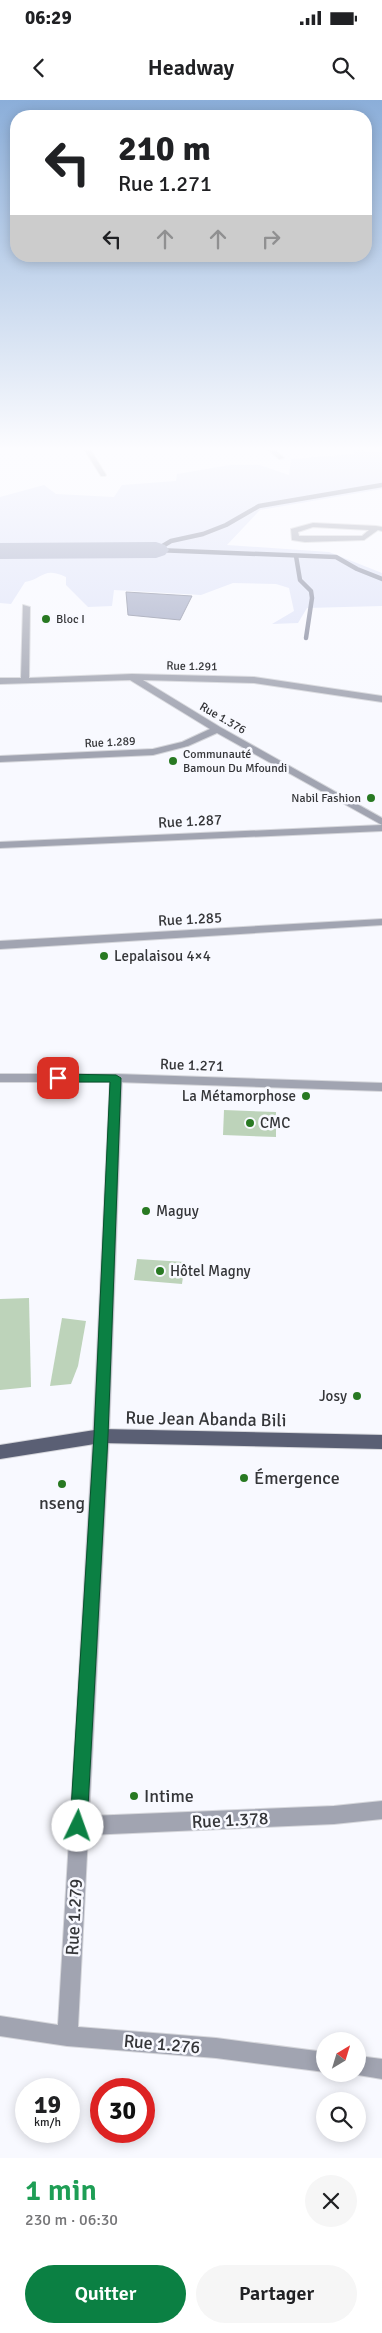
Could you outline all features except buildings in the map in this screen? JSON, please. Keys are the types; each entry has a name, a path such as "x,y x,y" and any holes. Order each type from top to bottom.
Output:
{"main road":[{"name":"Rue Jean Abanda Bili","path":"0,1452 101,1436 382,1442"}],"street":[{"path":"25,680 26,607"},
{"name":"Rue 1.291","path":"0,681 132,677 254,680 382,699"},
{"name":"Rue 1.376","path":"132,677 217,729 382,822"},
{"name":"Rue 1.289","path":"0,759 153,752 185,744 217,729"},
{"name":"Rue 1.287","path":"0,845 382,828"},
{"name":"Rue 1.285","path":"0,945 382,922"},
{"name":"Rue 1.271","path":"0,1078 116,1078 382,1087"},
{"name":"Rue 1.279","path":"67,2036 101,1436 116,1078"},
{"name":"Rue 1.378","path":"78,1826 334,1815 382,1810"},
{"name":"Rue 1.276","path":"0,2026 67,2036 216,2048 316,2061"},
{"path":"366,2067 382,2069"}],"shaded area":[{"path":"0,542 230,542 227,545 329,552 382,573 382,606 307,608 298,623 272,624 294,611 289,588 276,584 233,583 201,595 114,590 112,606 88,607 66,585 66,577 48,573 25,582 11,604 0,603"},
{"path":"126,592 192,596 180,620 128,615"}],"waterway":[{"path":"169,542 156,550 336,557 357,569 382,579"},
{"path":"0,551 156,550"},
{"path":"296,556 300,580 311,591 312,598 306,638"}],"place":[{"name":"Bloc I","path":"46,619"},
{"name":"Communauté Bamoun Du Mfoundi","path":"173,761"},
{"name":"Nabil Fashion","path":"371,798"},
{"name":"Lepalaisou 4×4","path":"104,956"},
{"name":"La Métamorphose","path":"306,1096"},
{"name":"CMC","path":"250,1123"},
{"name":"Maguy","path":"146,1211"},
{"name":"Hôtel Magny","path":"160,1271"},
{"name":"Josy","path":"357,1396"},
{"name":"Émergence","path":"244,1478"},
{"name":"nseng","path":"62,1484"},
{"name":"Intime","path":"134,1796"}],"route":[{"path":"58,1078 116,1078 101,1436 78,1826"}]}
